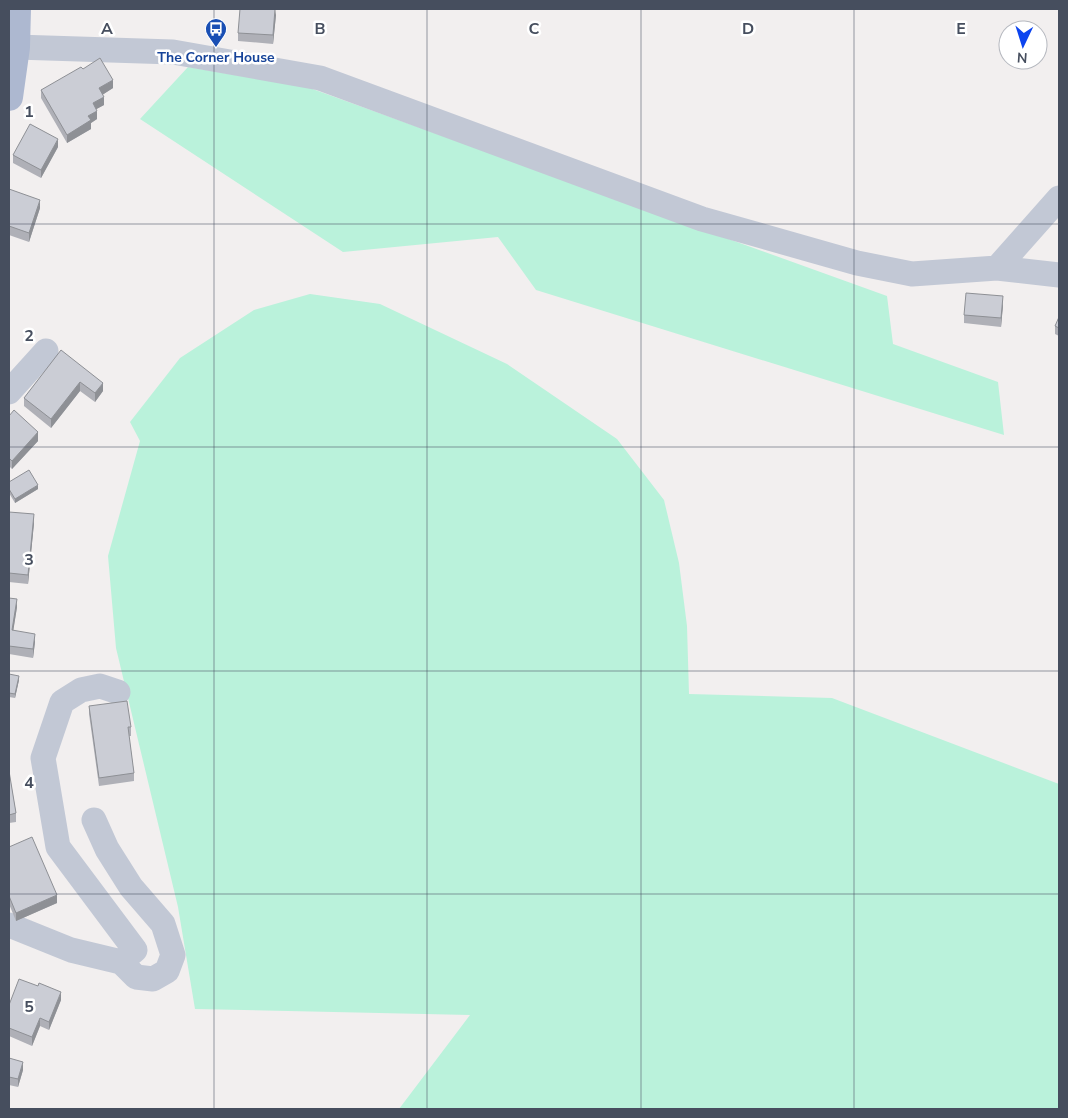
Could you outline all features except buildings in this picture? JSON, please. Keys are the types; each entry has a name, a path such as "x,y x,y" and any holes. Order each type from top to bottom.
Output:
{"main road":[{"path":"9,97 16,47 17,9"}],"street":[{"path":"16,47 173,52 320,78 702,219 848,261 912,274 997,268 1059,274"},
{"path":"997,268 1059,198"},
{"path":"9,392 46,351"},
{"path":"118,692 100,686 81,690 62,702 42,758 58,847 135,950 121,962"},
{"path":"9,926 72,950 121,962 136,977 154,979 167,971 173,955 163,924 131,887 107,849 94,820"}],"green space":[{"path":"188,67 307,87 887,296 893,344 998,382 1004,435 536,290 498,237 343,252 140,119"},
{"path":"310,294 380,304 507,364 617,439 664,500 679,563 687,626 689,694 832,698 1059,784 1059,1109 399,1109 470,1015 195,1009 178,907 116,648 108,556 140,441 130,422 180,358 254,310"}],"place":[{"name":"The Corner House","path":"216,48"}]}
